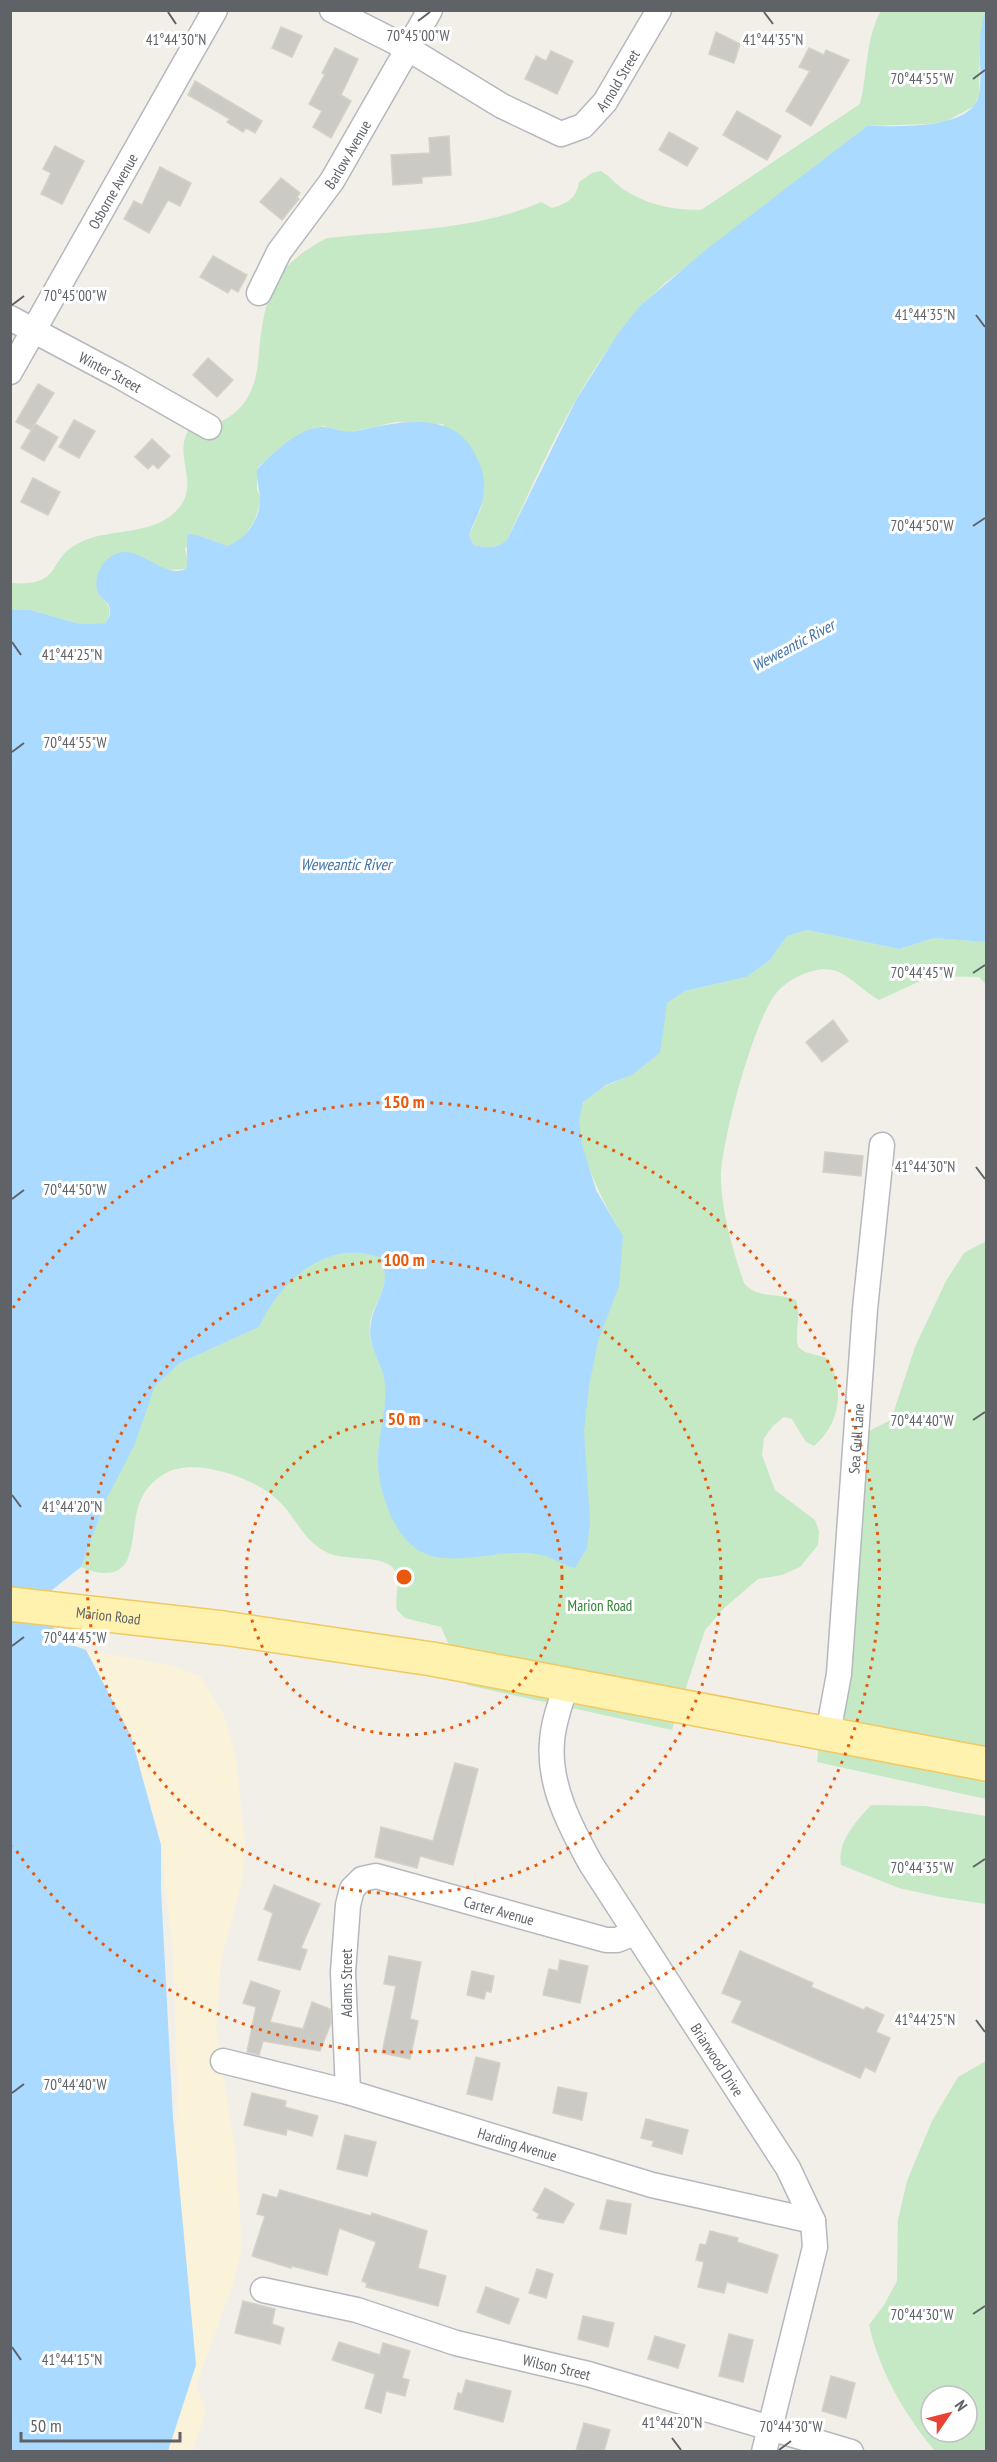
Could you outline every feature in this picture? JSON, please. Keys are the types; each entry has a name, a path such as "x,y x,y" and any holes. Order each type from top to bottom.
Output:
{"main road":[{"name":"Marion Road","path":"10,1604 312,1641 567,1683 987,1764"}],"street":[{"name":"Osborne Avenue","path":"10,372 215,10"},
{"path":"332,10 406,48"},
{"name":"Barlow Avenue","path":"259,293 279,252 332,181 406,48 430,10"},
{"name":"Arnold Street","path":"406,48 502,106 561,135 583,126 605,102 659,10"},
{"name":"Winter Street","path":"10,318 121,376 209,427"},
{"name":"Sea Gull Lane","path":"828,1733 839,1674 865,1308 882,1145"},
{"name":"Briarwood Drive","path":"567,1683 552,1743 558,1791 567,1819 578,1842 635,1933 788,2168 813,2221 815,2247 764,2451"},
{"name":"Carter Avenue","path":"363,1879 376,1876 606,1940 617,1940 635,1933"},
{"name":"Adams Street","path":"348,2092 344,1960 348,1905 352,1889 363,1879"},
{"name":"Harding Avenue","path":"223,2061 348,2092 652,2185 813,2221"},
{"name":"Wilson Street","path":"263,2290 357,2310 456,2343 588,2374 851,2451"}],"green space":[{"path":"881,11 985,11 980,42 979,95 974,106 947,121 928,124 867,126 665,283 615,339 574,403 507,540 503,543 492,547 474,545 469,536 481,508 484,490 443,424 396,422 346,433 324,426 311,429 278,450 257,468 257,490 261,499 255,520 242,540 228,546 200,536 185,548 188,562 186,569 169,570 100,596 109,609 105,623 80,624 30,610 11,610 10,583 39,581 47,577 62,557 79,543 91,538 156,524 167,519 177,510 187,492 184,454 186,435 197,425 225,420 244,403 255,379 261,332 269,298 283,271 294,259 327,238 463,224 516,212 541,202 552,208 570,200 576,193 579,182 592,173 601,171 624,190 645,201 673,208 701,210 860,104 869,45"},
{"path":"807,930 899,949 934,938 986,942 986,984 979,977 931,976 879,1000 839,972 826,969 811,971 790,981 779,990 760,1024 741,1080 726,1139 721,1180 726,1219 744,1283 762,1294 796,1300 798,1347 805,1352 827,1358 836,1381 837,1404 830,1427 814,1446 806,1442 792,1419 784,1417 764,1438 762,1455 775,1490 815,1520 819,1531 818,1545 800,1567 782,1575 758,1579 724,1608 705,1630 672,1730 467,1685 441,1627 405,1618 397,1610 398,1582 392,1567 379,1561 326,1552 312,1542 271,1494 226,1472 192,1467 164,1474 145,1492 140,1503 131,1547 124,1565 114,1572 107,1573 94,1572 81,1567 107,1498 155,1386 180,1363 258,1327 267,1310 292,1280 324,1259 342,1254 361,1253 381,1258 384,1269 384,1286 370,1324 371,1340 386,1390 386,1409 378,1458 383,1491 618,1227 588,1166 579,1131 579,1115 583,1103 593,1093 638,1070 659,1053 666,1003 685,991 746,977 770,960 787,936"},
{"path":"986,1241 986,1799 817,1762 853,1439 891,1420 915,1347 946,1281 964,1253"},
{"path":"871,1805 925,1806 986,1816 986,1904 899,1888 841,1865 842,1848 849,1832"},
{"path":"986,2061 986,2451 935,2451 930,2444 979,2444 979,2384 919,2384 919,2430 894,2392 869,2325 884,2305 897,2281 898,2220 907,2181 932,2121 958,2077"}],"sand":[{"path":"86,1650 173,1666 201,1677 224,1716 236,1758 245,1845 242,1881 221,1960 216,2029 236,2157 242,2250 232,2287 196,2385 206,2411 193,2451 126,2451 176,2181 177,2077 173,1953 161,1845 131,1736"}],"water":[{"name":"Weweantic River","path":"985,11 986,942 934,938 899,949 807,930 787,936 770,960 746,977 685,991 667,1003 660,1053 632,1075 606,1085 583,1102 579,1120 582,1144 596,1190 623,1236 619,1286 598,1341 589,1387 584,1431 590,1521 587,1548 575,1568 545,1556 527,1553 467,1558 437,1557 413,1547 396,1525 384,1496 378,1468 385,1384 370,1332 373,1314 384,1285 384,1268 381,1258 361,1253 342,1254 324,1259 308,1268 279,1294 259,1327 180,1363 155,1386 134,1446 107,1498 81,1567 52,1590 40,1613 69,1644 86,1650 131,1736 161,1845 161,1889 173,2118 196,2365 168,2451 11,2451 10,610 30,610 80,624 105,623 110,615 110,609 108,603 100,596 96,582 105,561 118,553 133,553 163,568 178,571 186,569 188,534 228,546 234,543 246,534 257,517 260,499 257,469 295,437 321,427 351,432 390,424 425,422 455,431 468,442 484,477 482,501 469,536 474,545 492,547 503,543 507,540 576,400 617,335 639,307 703,252 867,126 931,124 963,115 974,106 980,88 980,39"}],"building":[{"path":"281,27 302,36 292,57 272,48"},
{"path":"716,32 740,44 734,63 709,54"},
{"path":"335,48 358,59 341,95 351,101 331,138 313,127 322,111 309,104 325,74 322,73"},
{"path":"809,48 824,55 826,50 849,60 811,126 786,111 810,71 799,67"},
{"path":"551,51 573,61 557,94 525,79 536,56 546,61"},
{"path":"195,81 262,121 255,133 246,128 243,132 227,122 230,119 188,95"},
{"path":"737,111 781,136 767,160 723,135"},
{"path":"669,132 698,148 687,166 659,150"},
{"path":"449,136 451,175 422,177 422,183 393,185 391,155 430,153 429,138"},
{"path":"55,146 84,161 62,204 41,194 51,173 43,169"},
{"path":"160,167 191,183 180,206 168,200 149,233 124,219 134,201 142,205"},
{"path":"281,178 300,193 297,197 299,199 282,220 260,202"},
{"path":"213,256 247,275 238,292 231,288 228,293 200,277"},
{"path":"208,358 233,380 217,397 193,375"},
{"path":"38,384 54,393 31,430 16,422"},
{"path":"74,420 95,431 79,458 59,447"},
{"path":"35,424 58,437 44,461 21,448"},
{"path":"152,439 170,456 158,469 153,464 148,469 135,457"},
{"path":"33,478 60,492 48,515 21,502"},
{"path":"833,1020 848,1041 822,1062 806,1042"},
{"path":"825,1152 863,1156 861,1176 823,1172"},
{"path":"455,1763 478,1769 453,1865 420,1856 417,1868 375,1857 381,1827 433,1841"},
{"path":"274,1885 320,1904 301,1948 307,1950 300,1970 258,1960 273,1913 264,1909"},
{"path":"740,1951 813,1983 811,1987 864,2010 866,2007 884,2015 876,2032 890,2038 875,2072 865,2067 860,2078 732,2022 742,2001 722,1993"},
{"path":"389,1956 421,1962 410,2019 418,2021 410,2059 382,2053 396,1986 384,1984"},
{"path":"560,1960 588,1966 580,2003 543,1995 549,1969 558,1971"},
{"path":"472,1971 494,1976 491,1992 486,1991 484,1999 467,1995"},
{"path":"251,1981 280,1991 270,2022 303,2029 312,2002 330,2009 331,2023 320,2051 263,2041 259,2055 247,2052 256,2007 243,2003"},
{"path":"476,2057 500,2063 492,2100 467,2094"},
{"path":"558,2087 587,2093 582,2120 553,2113"},
{"path":"252,2093 286,2101 285,2107 318,2116 312,2136 287,2129 286,2135 244,2125"},
{"path":"646,2119 688,2130 682,2154 652,2146 654,2141 641,2138"},
{"path":"345,2135 376,2142 367,2176 337,2169"},
{"path":"545,2188 574,2204 563,2223 537,2218 539,2214 533,2210"},
{"path":"280,2190 371,2216 372,2213 427,2231 418,2268 446,2276 438,2306 366,2287 367,2283 362,2281 376,2242 339,2228 327,2275 292,2266 291,2268 252,2256 265,2216 257,2214 263,2194 277,2198"},
{"path":"607,2200 631,2204 626,2234 600,2229"},
{"path":"710,2231 738,2238 737,2242 778,2255 767,2293 727,2282 724,2293 698,2287 704,2262 696,2260 700,2244 706,2245"},
{"path":"537,2269 553,2274 546,2298 529,2293"},
{"path":"486,2287 519,2299 509,2324 477,2312"},
{"path":"243,2301 275,2309 272,2324 284,2328 280,2344 235,2333"},
{"path":"583,2316 614,2323 608,2347 578,2339"},
{"path":"729,2334 753,2340 743,2382 719,2376"},
{"path":"655,2336 685,2345 678,2368 648,2359"},
{"path":"339,2342 380,2355 383,2343 410,2351 402,2378 409,2380 405,2396 386,2391 381,2413 365,2408 375,2374 332,2360"},
{"path":"831,2376 855,2383 846,2418 822,2411"},
{"path":"466,2380 511,2391 503,2422 454,2409 458,2393 462,2394"},
{"path":"584,2423 610,2430 604,2451 576,2451"}]}
